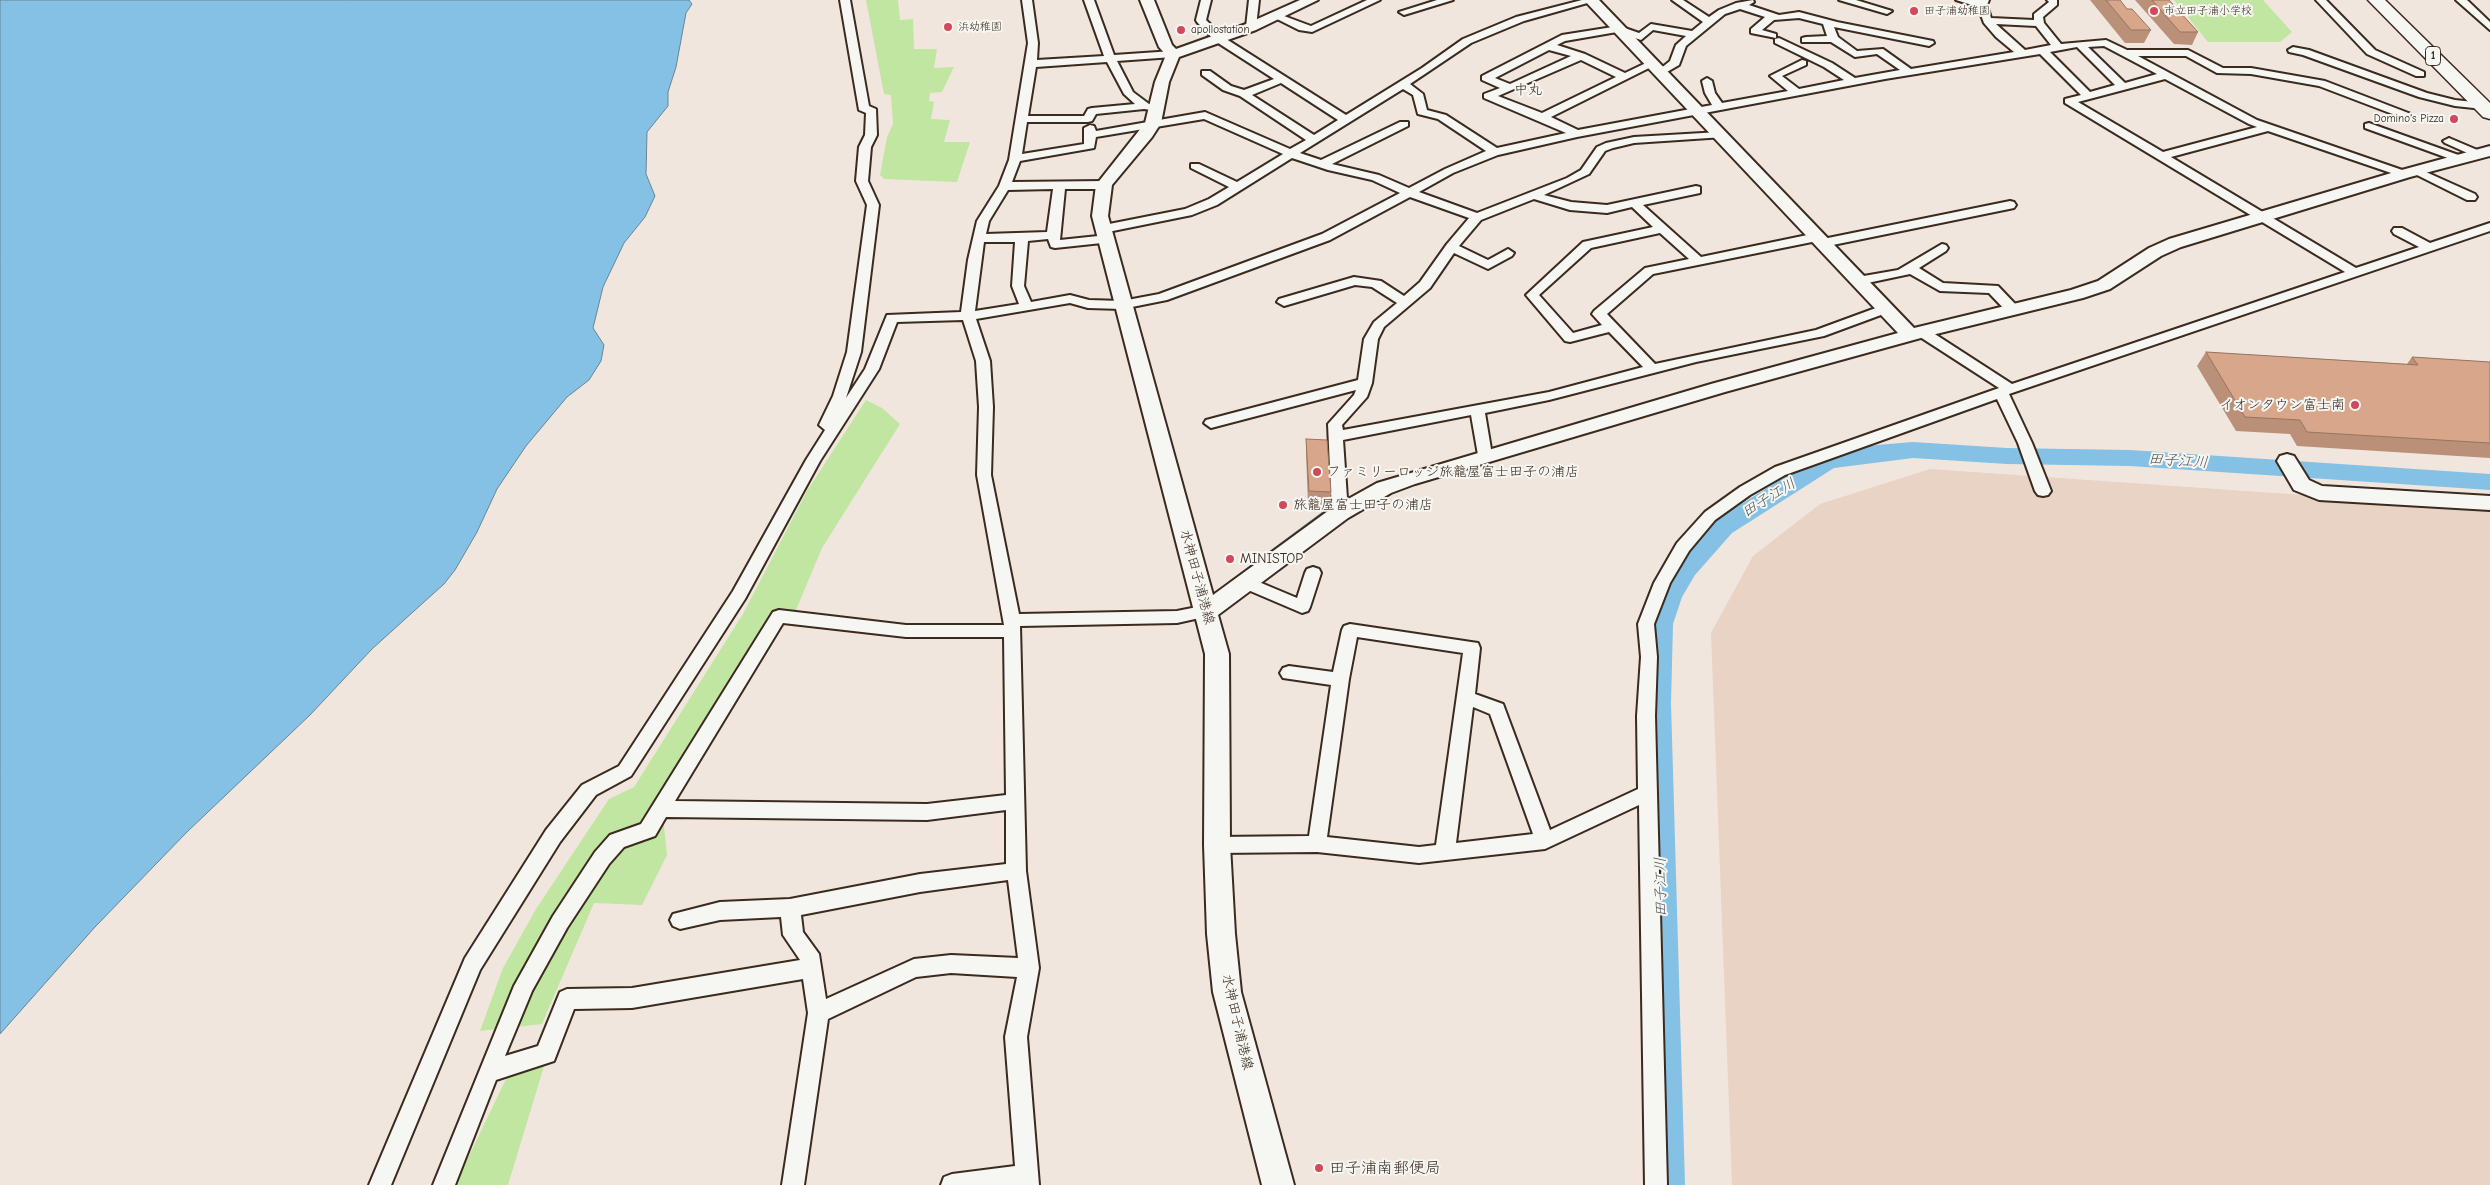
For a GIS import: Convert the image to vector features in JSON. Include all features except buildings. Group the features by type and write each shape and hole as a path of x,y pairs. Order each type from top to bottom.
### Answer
{"highway":[{"name":"1","path":"2376,0 2488,106"},
{"name":"1","path":"2388,0 2488,106"}],"street":[{"path":"813,460 821,436 840,396 854,352 873,205 862,181 865,147 872,132 871,109 864,110 844,0"},
{"path":"952,1185 1028,1180 1016,1037 1029,968 1016,871 1012,626 984,475 986,406 983,361 968,316 974,260 983,221 1005,186 1016,158 1031,64 1032,44 1027,0"},
{"path":"1089,0 1110,58 1130,94 1151,113"},
{"path":"1146,0 1166,47 1173,54"},
{"path":"1206,0 1201,20 1219,39 1346,120"},
{"path":"1251,27 1254,0"},
{"path":"1031,64 1173,54 1187,51 1251,27 1311,0"},
{"path":"1276,16 1303,28 1312,29 1375,0"},
{"path":"1401,0 1406,24"},
{"path":"1404,12 1448,0"},
{"path":"979,238 1022,238 1054,245 1188,212 1213,202 1240,187 1403,84 1467,41 1520,19 1592,0 1884,309 1916,333 2006,391 2043,491"},
{"path":"1677,0 1709,22"},
{"path":"1542,117 1624,77 1675,63 1681,45 1709,22 1722,12 1756,0"},
{"path":"1844,0 1888,11"},
{"path":"1961,0 1983,3 1984,14 1988,21 2000,36 2022,53"},
{"path":"2052,0 2054,4 2038,16 2039,23 2057,46"},
{"path":"2321,0 2371,52 2420,74"},
{"path":"2461,0 2490,26"},
{"path":"1739,6 1771,17 1799,15 1827,23 1929,43"},
{"path":"1771,17 1755,31 1775,38 1828,65 1855,82"},
{"path":"1988,21 2039,23"},
{"path":"1827,23 1833,39 1855,54 1879,51 1909,72"},
{"path":"1510,88 1486,78 1562,38 1620,30 1641,37 1651,27 1694,34"},
{"path":"1806,40 1833,39"},
{"path":"380,1185 472,965 553,836 589,790 625,771 739,595 813,460 872,369 892,318 968,316 1070,299 1088,304 1122,304 1162,297 1290,252 1326,237 1448,171 1495,152 1577,134 1909,72 2057,46 2079,44 2106,43 2266,128 2411,173 2471,197"},
{"path":"2079,44 2123,87"},
{"path":"1548,46 1581,56 1624,77"},
{"path":"2041,49 2088,96"},
{"path":"2293,50 2423,95 2455,104 2488,106"},
{"path":"2351,62 2371,52"},
{"path":"2125,53 2188,53 2221,71 2251,71 2321,83 2407,116"},
{"name":"水神田子浦港線","path":"1173,54 1151,113 1147,134 1108,177 1104,185 1100,216 1100,235 1122,304 1207,611 1217,654 1219,679 1217,845 1221,934 1227,992 1278,1185"},
{"path":"1577,134 1542,117 1488,96 1581,56"},
{"path":"1798,93 1775,76 1802,63"},
{"path":"1206,73 1227,88 1244,94 1314,140"},
{"path":"2166,75 2069,101 2354,272"},
{"path":"1244,94 1282,79"},
{"path":"1708,81 1710,93 1719,108"},
{"path":"1403,84 1418,94 1422,112 1442,117 1495,152"},
{"path":"1016,158 1090,146 1090,118 1092,110 1205,115 1292,154 1332,168 1375,177 1408,192 1476,217"},
{"path":"1090,135 1151,113"},
{"path":"1022,119 1090,118"},
{"path":"1323,164 1404,124"},
{"path":"2369,126 2460,160"},
{"path":"2163,156 2266,128"},
{"path":"1340,513 1335,424 1344,412 1360,397 1365,383 1371,339 1379,325 1424,285 1451,246 1476,217 1571,180 1585,172 1600,149 1610,145 1634,140 1720,135"},
{"path":"2449,141 2484,153"},
{"path":"444,1185 524,986 560,922 602,858 617,840 648,830 778,616 906,632 1177,617 1207,611 1340,513 1384,488 1408,479 1485,455 1916,333 2077,294 2104,285 2155,252 2168,246 2484,153"},
{"path":"1195,166 1240,187"},
{"path":"1005,186 1059,187 1104,185"},
{"path":"1054,245 1059,187"},
{"path":"1533,195 1570,206 1607,209 1696,190"},
{"path":"1634,203 1698,261"},
{"path":"1652,370 1599,314 1649,271 2010,205"},
{"path":"1656,1185 1646,716 1649,658 1646,624 1662,583 1683,547 1710,516 1745,491 1780,471 2006,391 2490,227"},
{"path":"1611,327 1570,338 1532,295 1587,245 1662,229"},
{"path":"2398,232 2428,247"},
{"path":"1022,238 1018,286 1027,307"},
{"path":"1451,246 1488,264 1508,253"},
{"path":"1858,280 1902,273 1942,248"},
{"path":"1911,269 1940,288 1993,289 2013,310"},
{"path":"1284,302 1354,281 1376,284 1406,303"},
{"path":"1337,436 1550,396 1696,358 1819,333 1884,309"},
{"path":"1211,423 1365,383"},
{"path":"1477,410 1485,455"},
{"path":"2287,461 2301,484 2319,493 2490,503"},
{"path":"1247,583 1302,607 1313,573"},
{"path":"1317,844 1340,679 1350,630 1472,648 1467,698 1445,851"},
{"path":"1289,673 1340,679"},
{"path":"1467,698 1498,709 1545,841"},
{"path":"1217,845 1317,844 1419,855 1545,841 1649,792"},
{"path":"662,809 928,812 1016,801"},
{"path":"680,920 720,911 790,908 920,883 1016,871"},
{"path":"790,908 793,935 809,954 818,1012 793,1185"},
{"path":"818,1012 914,968 951,964 1029,968"},
{"path":"488,1072 546,1054 566,999 632,998 810,968"}],"shaded area":[{"path":"1930,469 2490,508 2490,1185 1732,1185 1711,633 1753,556 1820,504"}],"green space":[{"path":"866,0 898,0 900,20 913,19 914,49 937,49 934,68 954,67 942,92 930,93 929,101 934,102 931,119 950,120 944,142 970,142 957,182 884,179 880,175 887,137 893,124 891,95 884,94"},
{"path":"2174,0 2263,0 2292,32 2280,42 2208,42"},
{"path":"866,400 882,408 900,424 822,548 793,617 751,652 661,798 667,855 642,905 594,903 542,1024 480,1031 503,968 536,909 609,799 634,787 743,614 807,491"},
{"path":"545,1063 508,1185 455,1185 508,1075"}],"water":[{"path":"0,0 689,0 692,4 686,13 676,67 668,92 668,106 647,132 646,174 655,196 645,217 624,243 603,287 593,328 604,345 601,361 589,380 567,397 526,446 497,489 477,532 455,570 444,584 372,649 310,715 187,832 95,927 0,1034"}],"waterway":[{"name":"田子江川","path":"1667,1185 1657,703 1660,624 1669,597 1686,568 1723,527 1828,461 1877,453 1913,450 2007,456 2130,458 2490,482"},
{"path":"1231,582 1332,507 1332,503"}],"place":[{"name":"田子浦幼稚園","path":"1914,11"},
{"name":"市立田子浦小学校","path":"2154,11"},
{"name":"浜幼稚園","path":"948,27"},
{"name":"apollostation","path":"1181,30"},
{"name":"Domino's Pizza","path":"2454,119"},
{"name":"イオンタウン富士南","path":"2355,405"},
{"name":"ファミリーロッジ旅籠屋富士田子の浦店","path":"1317,472"},
{"name":"旅籠屋富士田子の浦店","path":"1283,505"},
{"name":"MINISTOP","path":"1230,559"},
{"name":"田子浦南郵便局","path":"1319,1168"}],"district":[{"name":"中丸","path":"1528,90"}]}
